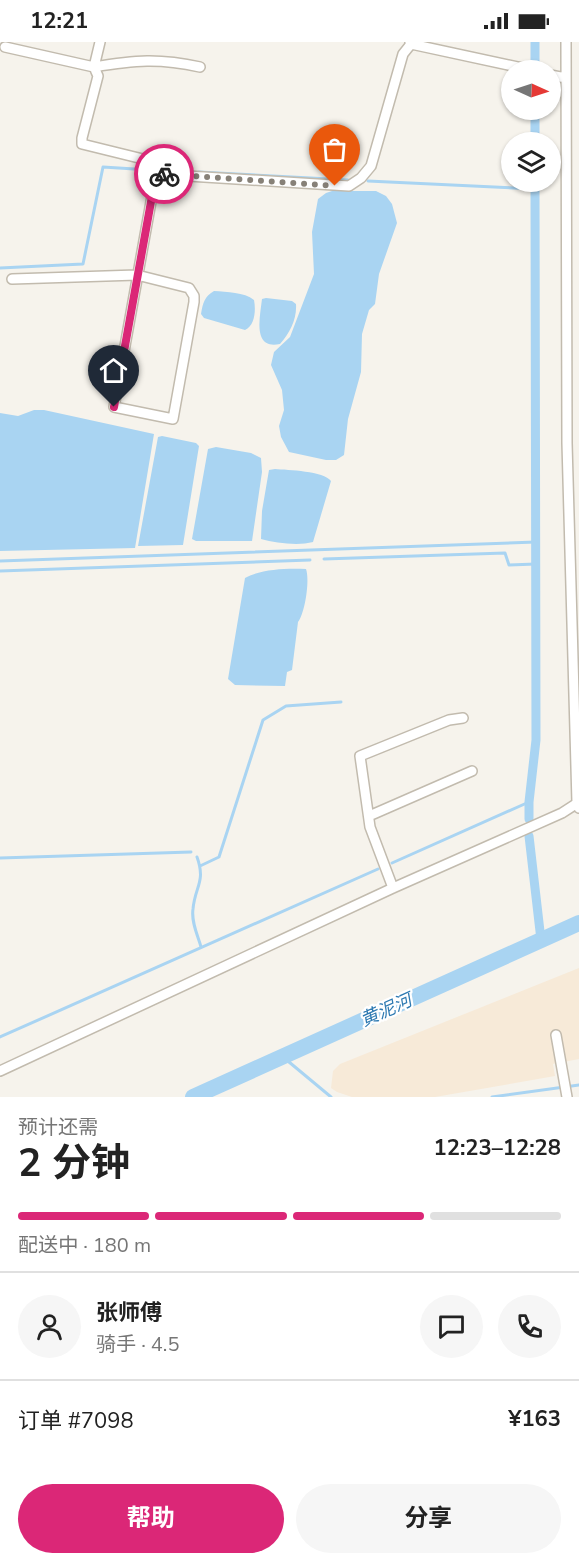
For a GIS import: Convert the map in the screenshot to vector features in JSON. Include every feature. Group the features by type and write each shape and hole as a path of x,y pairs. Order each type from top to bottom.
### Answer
{"street":[{"path":"100,42 94,67 98,76 82,144 151,161 161,174"},
{"path":"0,1071 393,888 578,805 567,443 566,42"},
{"path":"12,279 138,276 189,288 194,296 173,419 114,407 138,276 156,174 349,186 361,178 371,166 403,54 410,43 501,63"},
{"path":"4,47 94,67 150,60 170,60 200,68"},
{"path":"561,77 566,78"},
{"path":"393,888 370,827 360,756 448,720 463,718"},
{"path":"369,816 472,771"},
{"path":"555,1035 567,1096"}],"shaded area":[{"path":"579,968 579,1059 553,1064 555,1076 435,1097 352,1097 331,1088 333,1071 340,1064"}],"water":[{"path":"332,191 376,191 386,196 392,204 397,223 379,274 375,304 369,310 362,334 361,372 348,419 344,455 336,460 326,460 289,452 281,437 279,426 284,410 282,390 271,365 274,352 290,337 314,274 312,232 318,199"},
{"path":"214,291 240,294 254,300 254,317 248,328 245,330 204,318 201,314 203,303"},
{"path":"262,299 292,301 296,304 292,325 280,344 271,345 261,337 260,314"},
{"path":"34,410 44,410 154,434 135,548 0,551 0,413 18,416"},
{"path":"158,437 196,443 199,446 183,545 138,546"},
{"path":"216,447 251,453 261,458 262,472 252,541 196,541 192,539 208,449"},
{"path":"269,470 314,473 331,481 313,542 287,544 261,539 262,511"},
{"path":"306,569 306,596 298,622 292,670 287,672 285,686 235,685 228,679 245,578 266,571"}],"waterway":[{"path":"535,42 535,60"},
{"path":"535,120 535,132"},
{"path":"0,268 83,264 103,167 150,170"},
{"path":"199,172 348,180"},
{"path":"368,181 501,187"},
{"path":"529,819 536,740 535,192"},
{"path":"0,561 536,542"},
{"path":"324,559 505,553 509,565 536,564"},
{"path":"0,571 310,560"},
{"path":"200,866 219,857 263,720 286,706 341,702"},
{"path":"392,863 529,802"},
{"path":"529,836 541,940"},
{"path":"0,858 191,852"},
{"path":"197,857 200,878 193,914 201,947"},
{"path":"0,1037 378,869"},
{"name":"黄泥河","path":"193,1097 579,923"},
{"path":"283,1057 331,1097"},
{"path":"492,1097 579,1085"}],"way so far":[{"path":"164,174 335,186"}],"route":[{"path":"114,407 156,174 164,174"}]}
